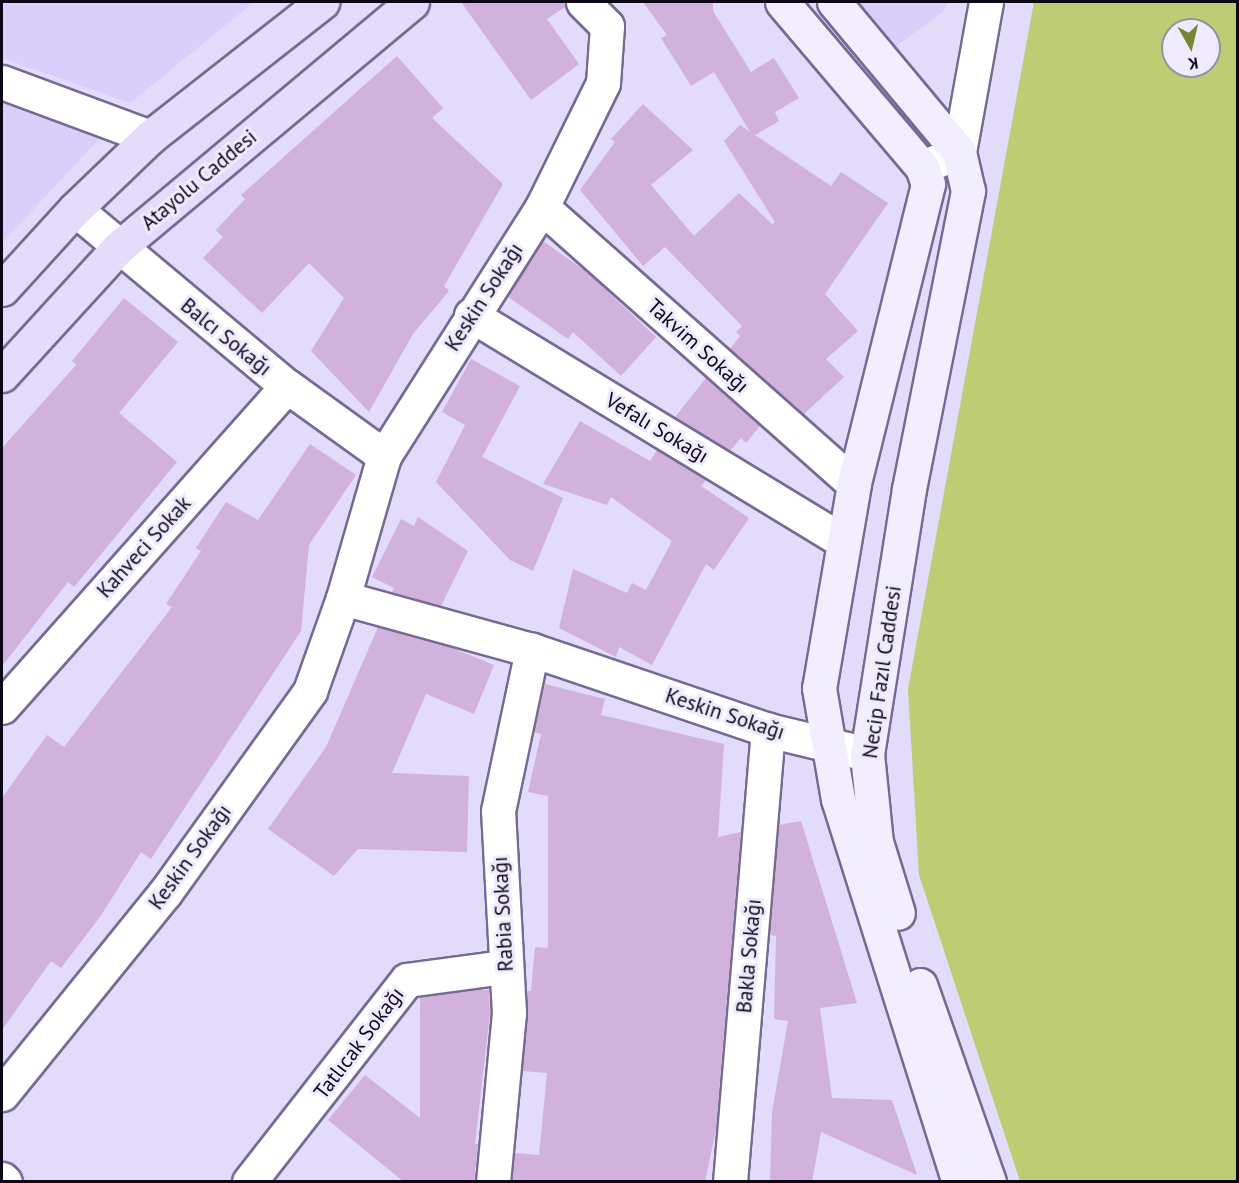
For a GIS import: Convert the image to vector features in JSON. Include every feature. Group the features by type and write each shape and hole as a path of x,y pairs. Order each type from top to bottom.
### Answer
{"main road":[{"path":"2,289 75,209 150,137 322,2"},
{"name":"Atayolu Caddesi","path":"2,375 118,248 412,2"}],"street":[{"name":"Keskin Sokağı","path":"2,1094 165,893 310,691 343,598 384,456 471,315 542,207 603,83 607,26 583,2"},
{"path":"782,2 922,167 959,152"},
{"name":"Necip Fazıl Caddesi","path":"834,2 959,152"},
{"name":"Necip Fazıl Caddesi","path":"986,2 959,152 968,191 909,489 867,754 876,842 914,966 989,1182"},
{"path":"2,82 150,137"},
{"name":"Necip Fazıl Caddesi","path":"922,167 928,184 854,484 842,541 819,687 838,799 959,1182"},
{"name":"Takvim Sokağı","path":"542,207 854,484"},
{"name":"Balcı Sokağı","path":"75,209 118,248 287,386 384,456"},
{"name":"Vefalı Sokağı","path":"471,315 842,541"},
{"name":"Kahveci Sokak","path":"2,707 287,386"},
{"name":"Keskin Sokağı","path":"343,598 532,650 768,730 867,754"},
{"name":"Rabia Sokağı","path":"493,1182 509,1013 498,811 532,650"},
{"name":"Bakla Sokağı","path":"730,1182 768,730"},
{"name":"Tatlıcak Sokağı","path":"249,1182 407,980 505,967"}],"shaded area":[{"path":"2,2 254,2 130,103 2,58"},
{"path":"857,2 947,2 944,11 895,47"},
{"path":"2,102 100,138 2,243"}],"green space":[{"path":"1034,2 1237,2 1237,1181 1020,1181 919,875 908,689"}],"building":[{"path":"461,2 565,2 565,7 547,19 579,64 531,100"},
{"path":"643,2 713,2 713,11 751,72 774,58 799,98 775,112 779,121 755,135 831,186 841,172 888,203 825,294 858,331 826,359 844,377 804,414 730,349 740,336 736,332 742,326 665,247 643,266 580,190 615,142 611,139 643,104 693,150 651,185 694,236 739,193 772,224 775,222 724,141 740,125 750,132 714,72 691,86 661,38 667,35"},
{"path":"397,56 443,108 432,118 503,184 444,286 449,291 413,334 369,412 311,351 344,298 309,263 262,313 203,258 223,237 216,230 245,199 241,195"},
{"path":"543,241 588,273 656,337 621,376 573,332 568,339 507,296"},
{"path":"124,298 178,342 119,413 177,462 74,587 68,582 2,666 2,448 76,365 72,361"},
{"path":"471,359 520,386 482,457 563,498 533,571 510,560 436,482 465,425 442,412"},
{"path":"706,378 760,426 746,443 741,438 730,451 675,417"},
{"path":"580,421 650,461 657,450 706,480 701,486 749,518 714,570 706,564 652,665 619,647 616,657 559,628 573,569 627,593 632,583 646,590 672,541 611,497 607,505 543,484"},
{"path":"310,444 356,475 309,545 301,631 151,859 141,852 100,917 61,968 51,961 2,1030 2,798 47,735 64,747 172,607 166,604 201,551 196,548 226,502 258,520"},
{"path":"418,517 468,551 441,606 392,592 394,588 372,577 401,519 414,526"},
{"path":"378,627 447,646 494,665 474,714 426,694 392,773 469,776 467,852 358,849 334,876 268,829 326,747"},
{"path":"545,684 605,699 601,715 724,744 718,837 741,832 716,1129 705,1182 512,1182 515,1153 539,1155 547,1073 522,1071 527,991 531,991 535,947 548,948 548,796 528,792 541,734 534,732"},
{"path":"801,821 857,1003 820,1008 832,1098 892,1100 917,1175 821,1132 812,1182 770,1182 772,1112 788,1021 774,1019 776,936 770,935 779,825"},
{"path":"489,990 490,1013 475,1144 478,1144 474,1182 404,1182 328,1120 365,1075 420,1118 420,997"}]}
